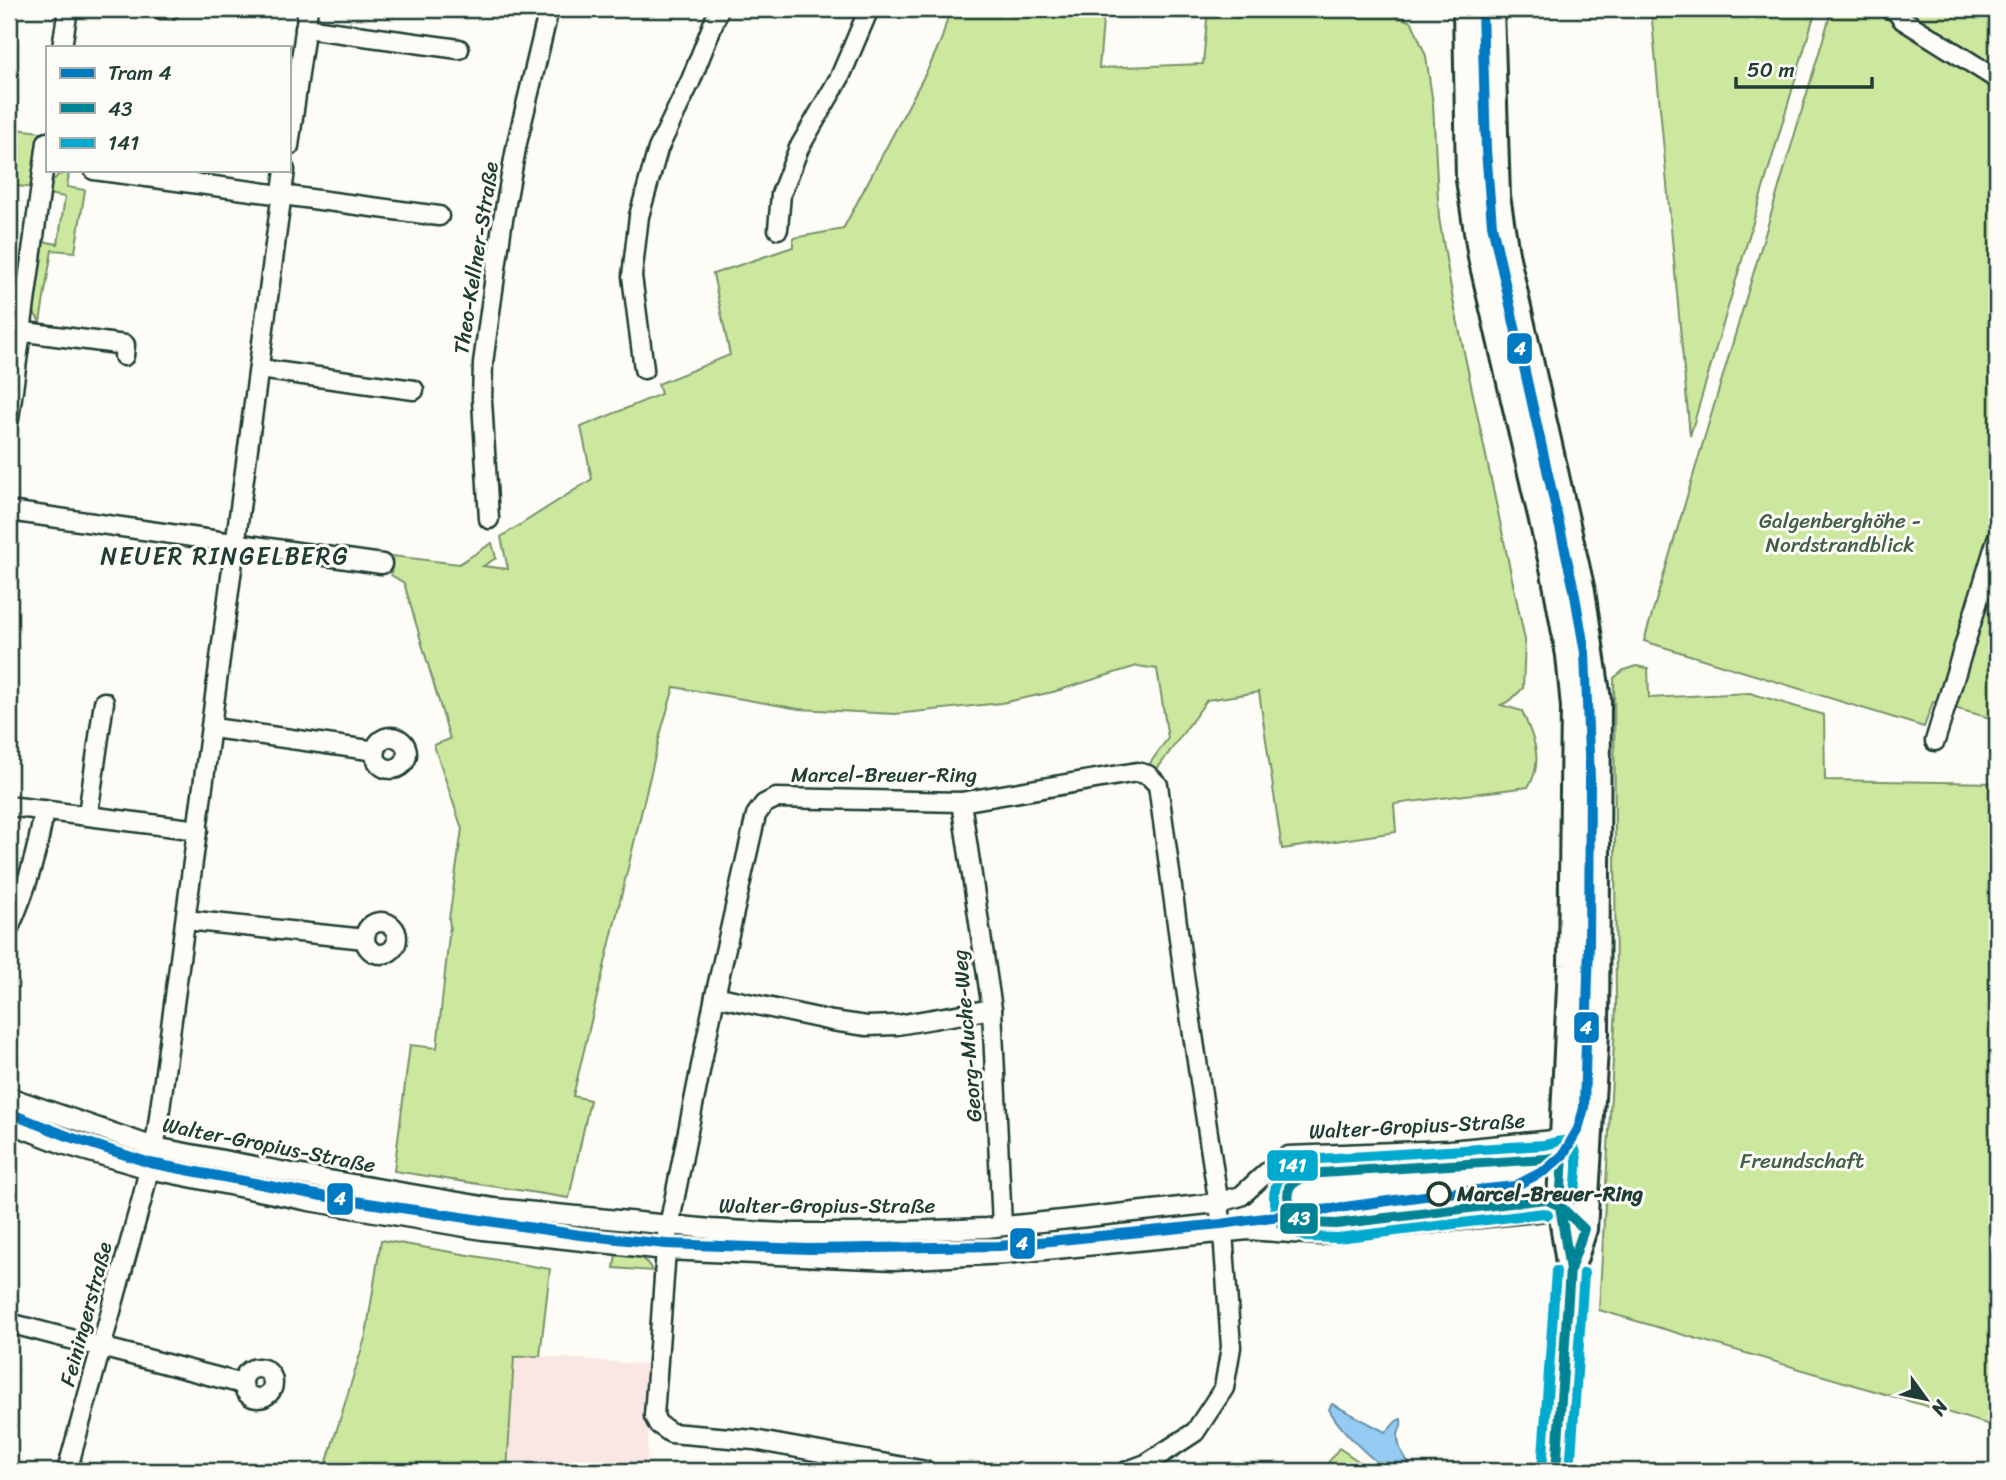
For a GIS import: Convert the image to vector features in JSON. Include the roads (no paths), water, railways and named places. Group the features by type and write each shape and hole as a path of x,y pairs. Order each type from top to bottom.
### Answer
{"main road":[{"path":"1466,9 1469,180 1479,244 1554,572 1569,654 1574,707 1572,927 1560,1203 1570,1270 1556,1471"},
{"path":"1490,9 1497,196 1506,254 1582,591 1598,700 1596,1033 1584,1228 1570,1270"}],"street":[{"path":"62,46 68,9"},
{"path":"162,9 170,9"},
{"path":"290,139 308,9"},
{"name":"Theo-Kellner-Straße","path":"489,519 482,400 483,363 502,225 517,143 549,9"},
{"path":"644,369 632,276 639,216 658,149 691,80 719,9"},
{"path":"778,229 781,194 799,148 840,77 869,9"},
{"path":"1890,9 1997,79"},
{"path":"305,27 459,49"},
{"path":"9,419 15,331 46,164"},
{"path":"110,172 439,216"},
{"name":"Feiningerstraße","path":"67,1471 153,1147 213,728 285,172"},
{"path":"15,331 125,345 124,356"},
{"path":"259,369 414,390"},
{"path":"9,511 382,564"},
{"path":"1935,741 1997,539"},
{"path":"88,814 104,702"},
{"path":"213,728 376,751"},
{"name":"Marcel-Breuer-Ring","path":"926,1471 754,1440 671,1433 657,1424 654,1416 667,1237 715,996 756,815 764,804 776,798 961,802 1137,772 1148,775 1158,785 1223,1232 1231,1347 1224,1388 1195,1432 1146,1464 1127,1471"},
{"name":"Georg-Muche-Weg","path":"961,802 992,1009 1002,1226"},
{"path":"9,806 198,830"},
{"path":"9,928 27,884 40,840 44,810"},
{"path":"186,920 365,939"},
{"path":"715,996 867,1026 897,1025 992,1009"},
{"name":"Walter-Gropius-Straße","path":"9,1097 153,1147 323,1179 667,1237 1002,1226 1217,1203 1241,1196 1266,1172 1289,1156 1450,1150 1564,1139"},
{"name":"Walter-Gropius-Straße","path":"9,1123 66,1145 149,1169 309,1201 483,1230 667,1237 894,1260 1005,1254 1248,1230 1341,1233 1545,1211 1560,1203 1588,1175"},
{"path":"1564,1139 1571,1143 1588,1175"},
{"path":"9,1322 243,1384"}],"water":[{"path":"1332,1404 1385,1432 1401,1419 1399,1445 1415,1471 1393,1471 1376,1461 1340,1425 1329,1409"}],"tram line":[{"name":"4","path":"9,1113 70,1137 150,1163 322,1196 580,1235 666,1244 809,1249 999,1246 1221,1224 1515,1186 1546,1170 1563,1155 1578,1129 1584,1108 1590,779 1585,653 1574,590 1492,225 1486,150 1482,9"}],"place":[{"name":"Marcel-Breuer-Ring","path":"1439,1194"}],"district":[{"name":"NEUER RINGELBERG","path":"225,556"}],"park label":[{"name":"Galgenberghöhe - Nordstrandblick","path":"1840,533"},
{"name":"Freundschaft","path":"1802,1161"}]}
